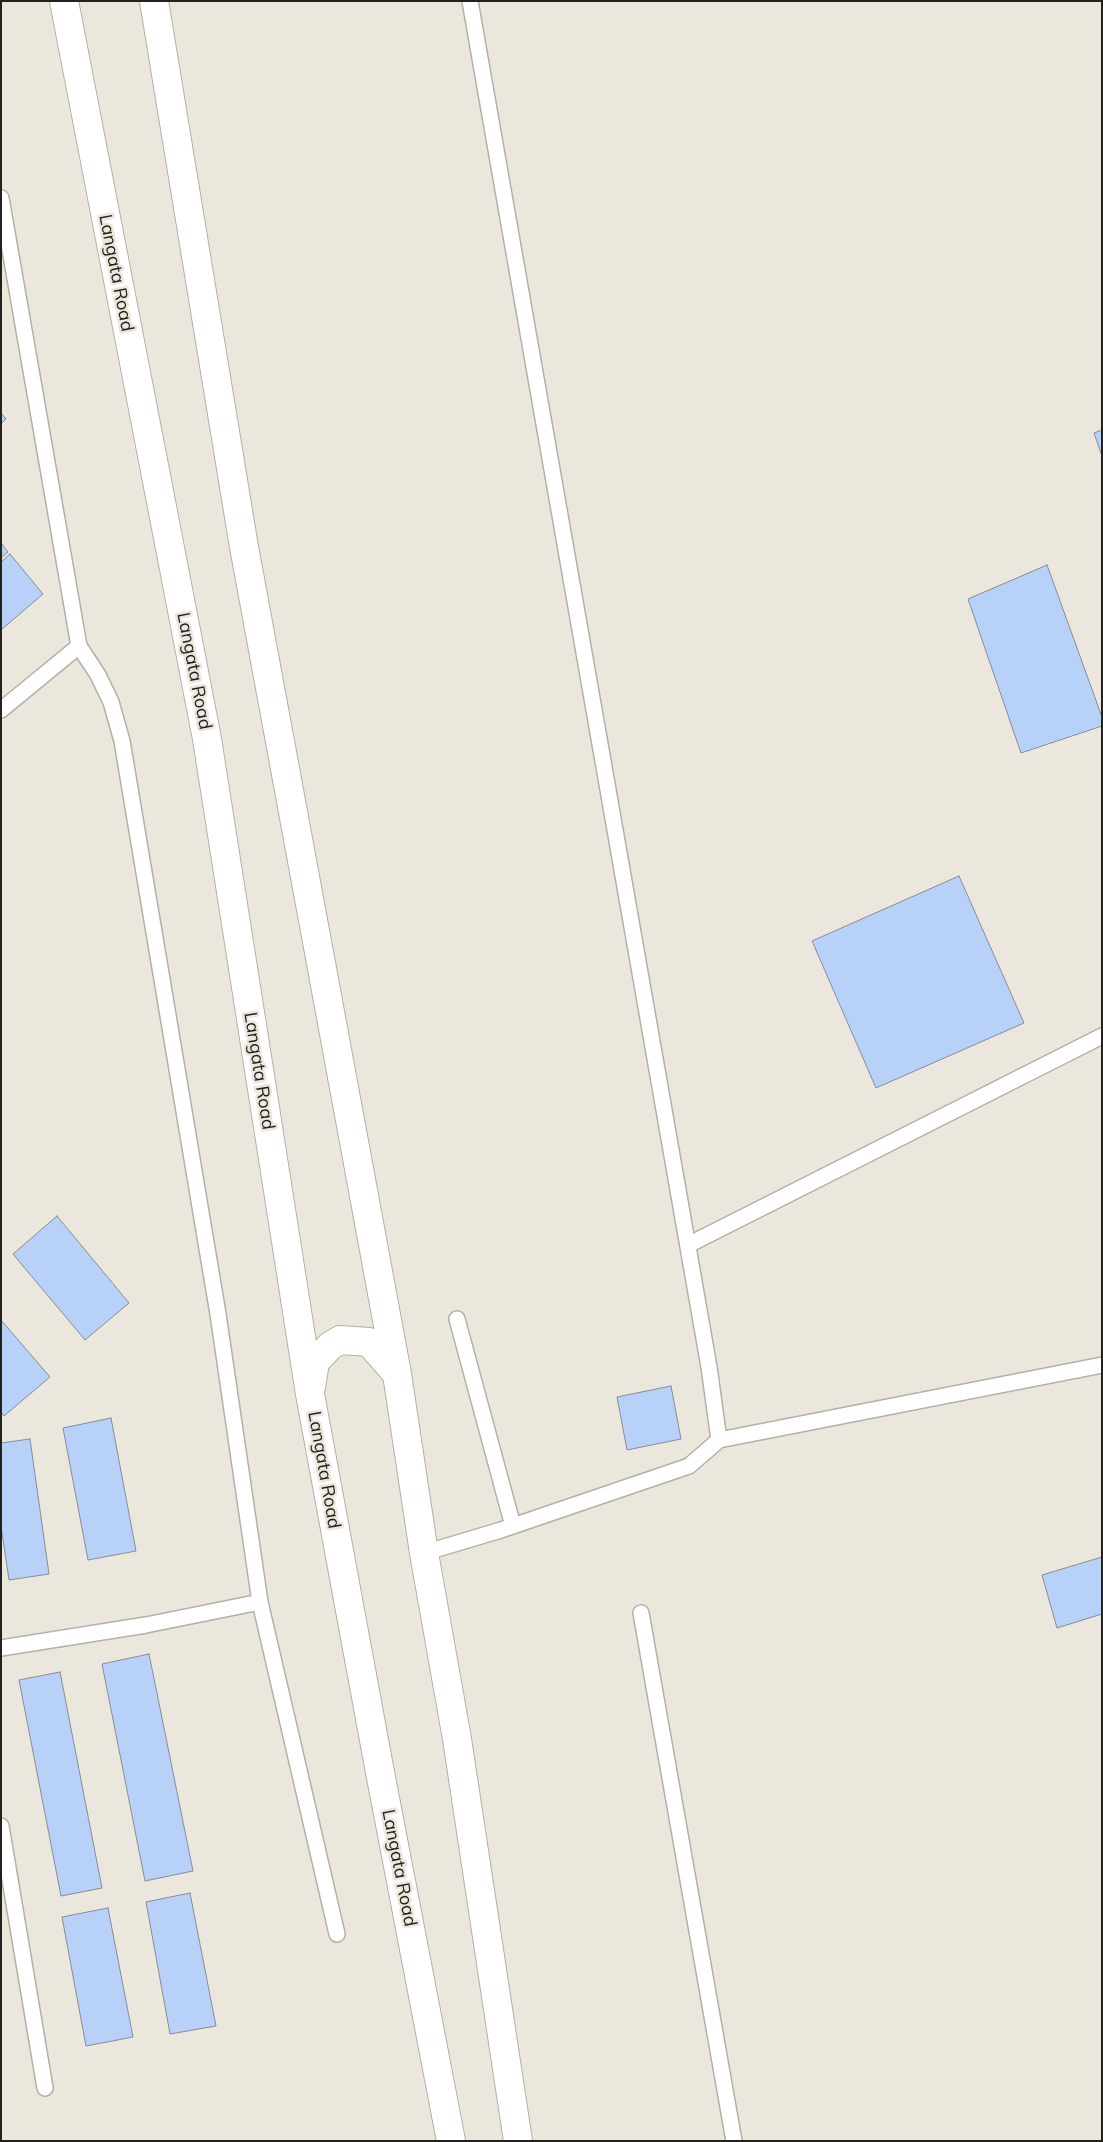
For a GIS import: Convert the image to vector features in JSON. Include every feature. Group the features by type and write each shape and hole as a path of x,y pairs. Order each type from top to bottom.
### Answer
{"main road":[{"name":"Langata Road","path":"64,1 208,739 310,1394 379,1768 451,2141"},
{"path":"154,1 244,547 397,1374 424,1553 457,1739 518,2141"},
{"path":"310,1394 315,1362 330,1346 340,1340 368,1342 397,1374"}],"lane":[{"path":"470,1 688,1245 709,1367 719,1440"},
{"path":"1,198 79,646 98,674 111,702 122,741 182,1110 218,1314 260,1602 337,1934"},
{"path":"1,710 79,646"},
{"path":"688,1245 1102,1036"},
{"path":"456,1319 513,1526"},
{"path":"424,1553 513,1526 689,1466 719,1440 1102,1366"},
{"path":"1,1648 146,1625 260,1602"},
{"path":"641,1613 734,2141"},
{"path":"1,1826 45,2088"}],"building":[{"path":"1,413 6,419 1,424"},
{"path":"1102,430 1102,456 1094,433"},
{"path":"1,543 8,552 1,558"},
{"path":"10,554 43,594 1,630 1,562"},
{"path":"1047,565 1102,717 1102,726 1021,753 968,599"},
{"path":"959,876 1024,1023 876,1088 812,941"},
{"path":"57,1216 129,1303 85,1340 13,1254"},
{"path":"1,1320 50,1377 4,1416 1,1412"},
{"path":"671,1386 681,1439 627,1450 617,1397"},
{"path":"111,1418 136,1551 88,1560 63,1428"},
{"path":"30,1439 49,1574 9,1580 1,1526 1,1443"},
{"path":"1102,1557 1102,1614 1057,1628 1042,1575"},
{"path":"149,1654 193,1871 145,1881 102,1664"},
{"path":"60,1672 102,1888 61,1896 19,1680"},
{"path":"190,1893 216,2026 170,2034 146,1902"},
{"path":"108,1908 133,2037 86,2046 62,1917"}]}
